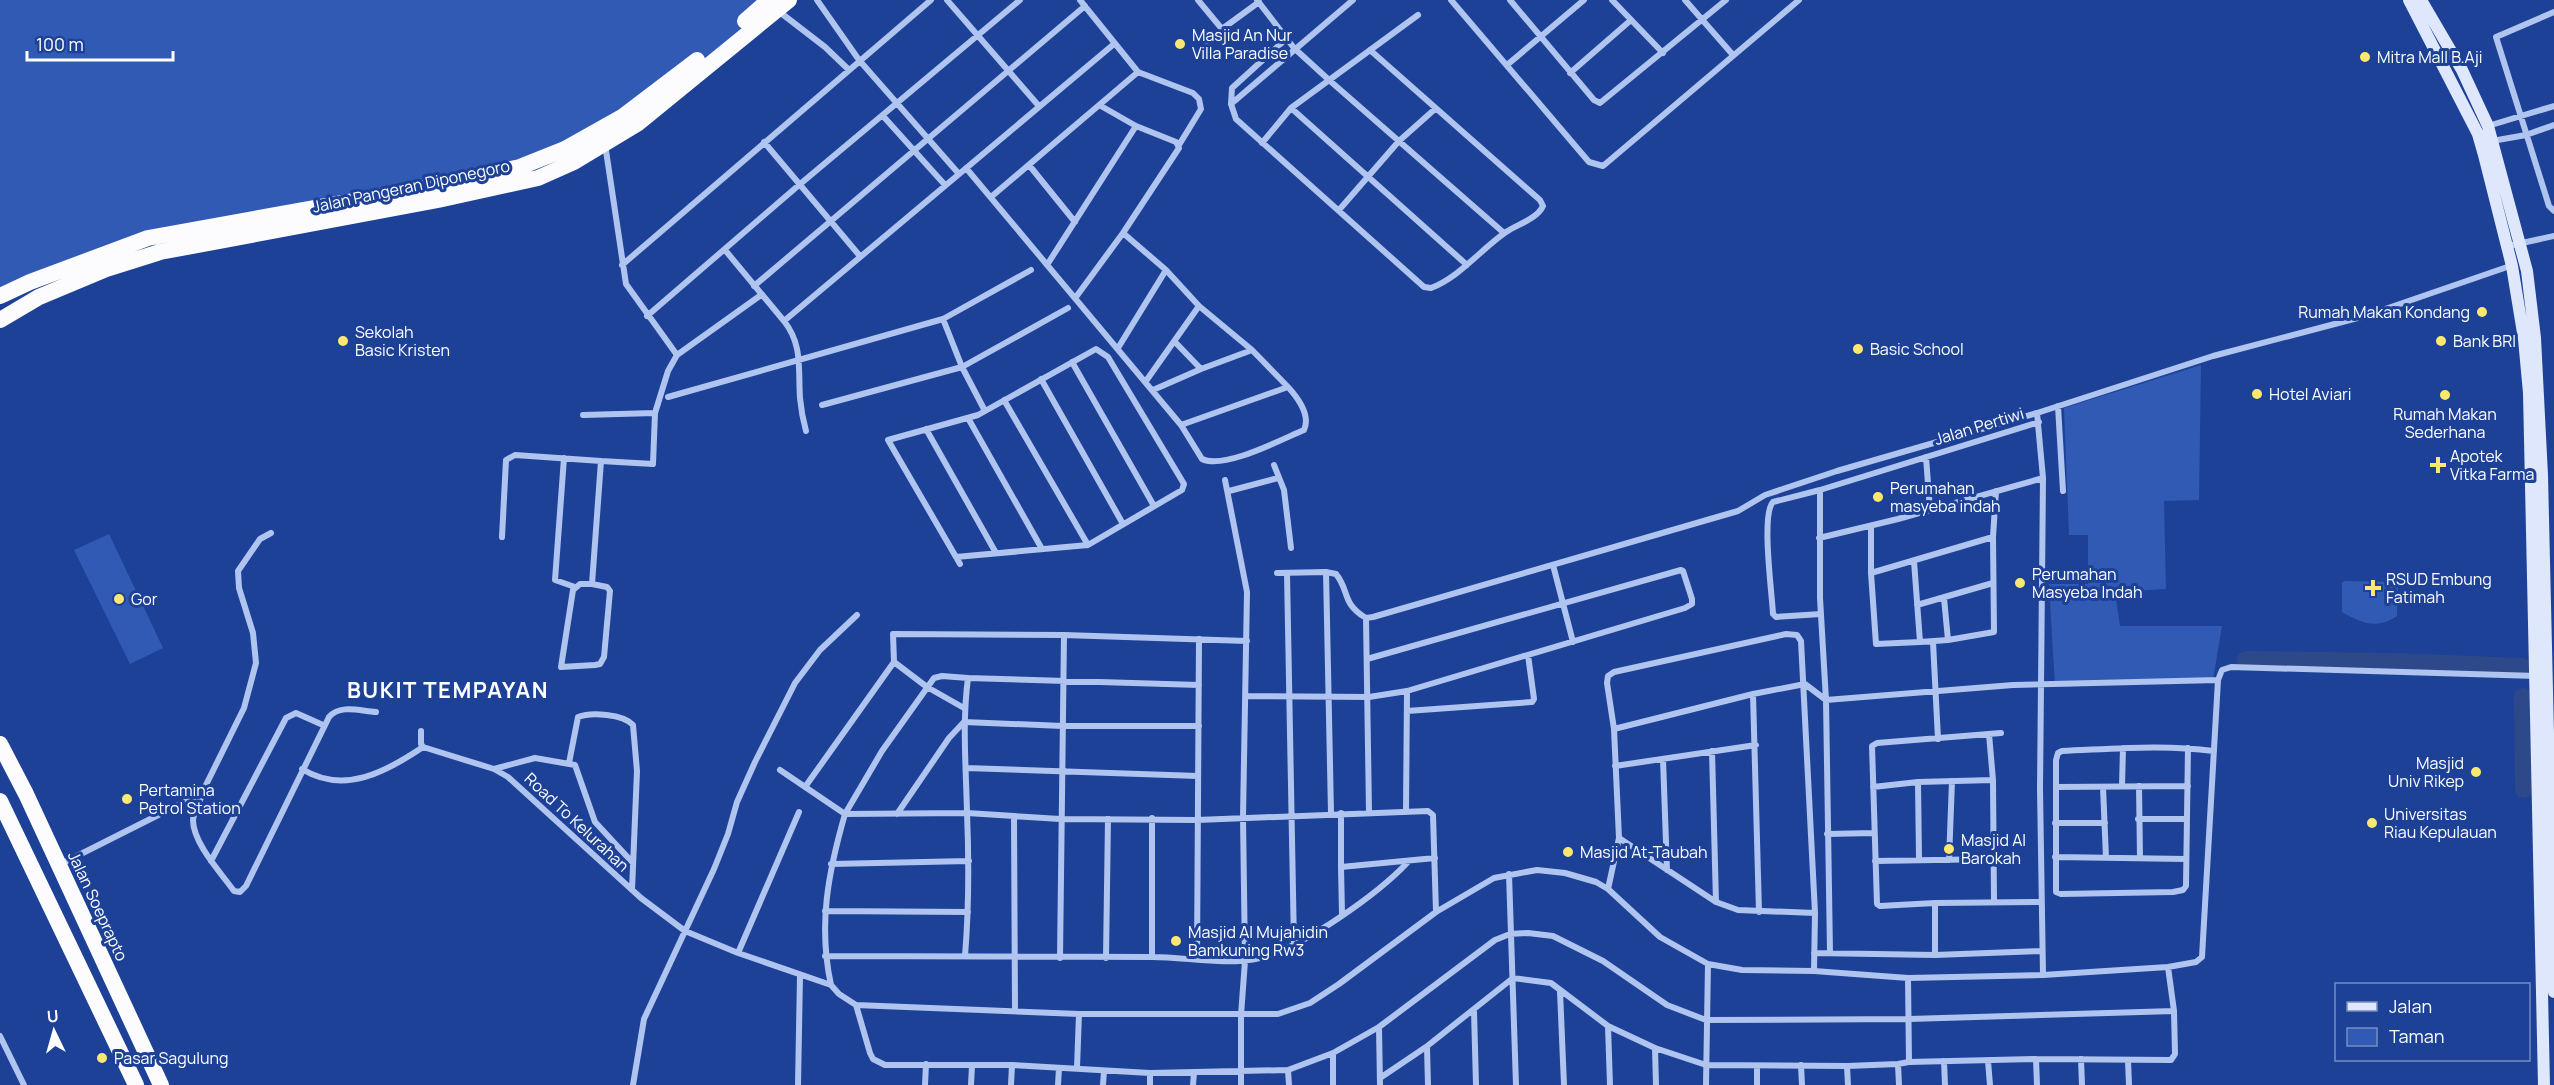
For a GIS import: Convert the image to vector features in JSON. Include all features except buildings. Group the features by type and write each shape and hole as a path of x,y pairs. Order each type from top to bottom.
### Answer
{"highway":[{"name":"Jalan Pangeran Diponegoro","path":"0,320 39,297 106,269 160,252 494,189 538,177 574,162 637,124 778,3"},
{"name":"Jalan Pangeran Diponegoro","path":"0,296 30,282 148,238 453,183 520,167 565,149 622,117 778,3"},
{"name":"Jalan Soeprapto","path":"0,744 30,803 161,1085"},
{"path":"30,803 18,800 3,807 136,1085"}],"main road":[{"path":"2409,0 2478,134 2508,246 2524,339 2529,393 2554,938 2554,992"},
{"path":"2421,0 2462,70 2488,126 2525,261 2535,338 2538,393 2544,1085"}],"street":[{"path":"817,0 859,60 959,174"},
{"path":"622,265 931,0"},
{"path":"947,0 1038,105"},
{"path":"647,316 1020,0"},
{"path":"1076,297 1178,152 1179,145 1201,109 1199,99 1193,93 1138,72 1080,0"},
{"path":"1198,0 1222,29"},
{"path":"1231,104 1353,0"},
{"path":"1451,0 1589,162 1603,166 1799,0"},
{"path":"1510,0 1594,100 1600,103 1726,0"},
{"path":"1507,65 1584,0"},
{"path":"1612,0 1663,53"},
{"path":"1685,0 1733,55"},
{"path":"1199,54 1222,29 1258,1 1294,48 1504,233"},
{"path":"778,3 848,69"},
{"path":"754,286 1085,6"},
{"path":"2554,12 2496,37 2523,116 2526,135 2549,206 2554,211"},
{"path":"1262,143 1291,108 1418,15"},
{"path":"1570,72 1631,20"},
{"path":"1287,38 1232,88 1231,104 1236,119 1427,288 1436,286 1467,265 1504,233 1540,213 1543,206 1540,200 1370,50"},
{"path":"784,321 859,255 1114,44"},
{"path":"991,197 1101,106 1138,72"},
{"path":"1101,106 1136,126 1179,145"},
{"path":"2488,126 2554,106"},
{"path":"1291,108 1467,265"},
{"path":"1339,210 1399,141 1435,109"},
{"path":"883,116 945,185"},
{"path":"2492,141 2526,135 2554,125"},
{"path":"1047,265 1136,126"},
{"path":"764,142 859,255"},
{"path":"605,144 626,284 677,355"},
{"path":"1029,165 1075,222"},
{"path":"966,168 1146,381 1181,425 1202,459 1210,462 1227,460 1304,430 1307,421 1304,410 1288,387 1252,350 1199,306 1166,270 1123,233"},
{"path":"2508,246 2554,236"},
{"path":"725,250 794,333 799,359 800,400 806,431"},
{"path":"1277,573 1326,572 1337,575 1353,611 1366,618 1738,511 1765,495 1837,471 2037,413 2213,356 2365,316 2525,261"},
{"path":"668,397 943,319 1031,270"},
{"path":"1118,348 1166,270"},
{"path":"502,537 508,457 515,455 653,464 655,413 668,370 677,355 761,295"},
{"path":"1146,381 1199,306"},
{"path":"822,405 962,367 1068,308"},
{"path":"943,319 962,367 985,411"},
{"path":"1174,342 1201,369"},
{"path":"956,557 1088,545 1182,490 1184,484 1108,357 1096,349 985,411 968,418 888,440 960,564"},
{"path":"1153,390 1252,350"},
{"path":"1072,362 1154,506"},
{"path":"1041,380 1123,524"},
{"path":"1181,425 1288,387"},
{"path":"1004,400 1088,545"},
{"path":"2058,406 2063,491"},
{"path":"583,415 655,413"},
{"path":"2037,413 2043,478 2041,902 2043,975"},
{"path":"968,418 1042,549"},
{"name":"Jalan Pertiwi","path":"1821,614 1774,616 1768,544 1768,509 1773,501 1820,490 2038,422"},
{"path":"926,429 996,553"},
{"name":"Jalan Pertiwi","path":"1926,457 1930,510"},
{"path":"564,458 555,580 575,587 580,584 592,584 607,587 610,591 604,657 600,663 561,667 575,587"},
{"path":"592,584 601,461"},
{"path":"1274,465 1284,490 1291,548"},
{"path":"1229,491 1278,478"},
{"path":"1820,538 2043,478"},
{"path":"1225,480 1229,491 1247,592 1247,696 1243,817 1245,961 1241,1015 1241,1085"},
{"path":"1820,490 1830,952"},
{"path":"1871,526 1871,573 1876,644 1933,642 1994,632 1993,537 1996,491"},
{"path":"271,533 260,539 237,571 239,588 253,633 255,670 244,708 202,793 193,821 210,861 234,891 240,892 246,886 323,725 333,712 341,709 376,712"},
{"path":"1871,573 1993,537"},
{"path":"1914,561 1920,642"},
{"path":"1553,565 1573,642"},
{"path":"1247,696 1368,697 1407,691 1685,608 1692,604 1692,599 1681,570 1367,659"},
{"path":"1326,572 1331,813"},
{"path":"1287,573 1294,945"},
{"path":"1917,605 1993,583"},
{"path":"1944,598 1948,640"},
{"path":"633,1085 644,1019 714,869 728,834 737,802 754,762 795,683 820,650 857,615"},
{"path":"1366,618 1369,812"},
{"path":"805,787 894,662 893,634 1064,635 1247,641"},
{"path":"1608,889 1619,838 1614,729 1608,676 1614,672 1792,634 1801,641 1805,684 1815,913 1814,971"},
{"path":"1060,958 1064,635"},
{"path":"1197,959 1199,639"},
{"path":"1933,642 1938,739"},
{"path":"1407,711 1532,702 1534,699 1528,655"},
{"path":"894,662 927,687 964,708"},
{"path":"2174,1011 1909,1019 1706,1020 1667,1005 1603,961 1573,944 1553,936 1528,933 1510,934 1496,940 1379,1027 1333,1053 1288,1070 1150,1073 1012,1065 885,1065 873,1059 856,1005 1079,1014 1278,1014 1310,1003 1340,984 1436,912 1494,878 1537,870 1565,873 1596,882 1608,889 1660,938 1708,964 1742,970 1814,971 1908,978 2043,975 2168,967 2196,962 2202,957 2213,751 2218,680 2222,670 2231,667 2541,676"},
{"path":"831,986 825,956 825,911 831,864 845,814 882,751 927,687 938,676 1199,685"},
{"path":"965,956 969,861 964,708 968,678"},
{"path":"1614,729 1753,694 1805,684 1826,700 2042,684 2218,680"},
{"path":"1406,812 1407,691"},
{"path":"1753,694 1759,912"},
{"path":"210,861 286,718 296,713 323,725"},
{"path":"569,763 578,717 602,715 625,719 633,725 637,771 632,890"},
{"path":"897,814 949,738 964,722 1063,726 1199,726"},
{"path":"302,769 326,781 366,777 391,768 423,747 421,730"},
{"path":"1989,734 1993,780 1994,902"},
{"path":"2001,734 1877,743 1872,746 1876,900 1880,906 2041,902"},
{"path":"1615,766 1756,745"},
{"name":"Road To Kelurahan","path":"423,747 494,769 508,777 632,890 685,931 738,953 831,986 856,1005"},
{"path":"2188,747 2186,886 2180,891 2061,894 2054,889 2056,760 2060,752 2188,747 2213,751"},
{"path":"2122,786 2123,748"},
{"path":"1712,751 1716,902"},
{"path":"494,769 536,758 576,765 594,822 633,863"},
{"path":"1663,759 1667,870"},
{"path":"966,768 1198,776"},
{"path":"780,770 845,814 967,813 1060,819 1197,820 1428,811 1433,815 1436,912"},
{"path":"1873,787 1918,782 1993,780"},
{"path":"1948,860 1952,781"},
{"path":"1918,782 1919,859"},
{"path":"2139,786 2140,858"},
{"path":"2056,787 2188,786"},
{"path":"2103,787 2106,858"},
{"path":"59,865 202,793"},
{"path":"738,953 798,812"},
{"path":"1341,813 1342,914"},
{"path":"1014,817 1015,1011"},
{"path":"1152,818 1152,957"},
{"path":"1106,958 1108,819"},
{"path":"2138,819 2187,819"},
{"path":"2055,823 2104,823"},
{"path":"1827,834 1874,833"},
{"path":"1619,838 1716,902 1738,910 1815,913"},
{"path":"2055,857 2186,859"},
{"path":"1341,867 1435,858"},
{"path":"1875,861 1994,859"},
{"path":"831,864 969,861"},
{"path":"825,956 1152,957 1245,961 1294,945 1342,914 1394,876 1408,862"},
{"path":"1509,874 1516,1085"},
{"path":"1935,903 1935,955"},
{"path":"825,911 968,912"},
{"path":"1814,953 1935,955 2041,951"},
{"path":"1706,1085 1708,964"},
{"path":"1380,1081 1474,1011 1513,978 1551,983 1608,1026 1655,1048 1706,1065 1847,1066 2036,1059 2172,1059 2175,1054 2174,1011 2168,967"},
{"path":"798,1085 800,976"},
{"path":"1908,978 1909,1062"},
{"path":"1560,991 1564,1085"},
{"path":"1474,1011 1476,1085"},
{"path":"1077,1068 1079,1014"},
{"path":"1608,1026 1610,1085"},
{"path":"1379,1027 1380,1081"},
{"path":"0,1036 24,1085"},
{"path":"1427,1047 1428,1085"},
{"path":"1655,1048 1656,1085"},
{"path":"1333,1053 1333,1085"},
{"path":"2036,1059 2037,1085"},
{"path":"2081,1059 2082,1085"},
{"path":"2128,1060 2129,1085"},
{"path":"1944,1061 1945,1085"},
{"path":"1988,1061 1990,1085"},
{"path":"925,1085 926,1064"},
{"path":"1898,1064 1899,1085"},
{"path":"1011,1085 1012,1065"},
{"path":"1801,1065 1802,1085"},
{"path":"971,1085 972,1066"},
{"path":"1847,1066 1848,1085"},
{"path":"1756,1067 1756,1085"},
{"path":"1058,1085 1059,1068"},
{"path":"1288,1070 1289,1085"},
{"path":"1103,1085 1104,1071"},
{"path":"1150,1073 1150,1085"},
{"path":"1193,1085 1194,1073"}],"green space":[{"path":"0,0 775,0 671,88 565,154 164,239 0,298"},
{"path":"2201,365 2199,500 2164,501 2166,589 2115,592 2120,626 2222,626 2213,680 2055,687 2049,584 2088,584 2088,535 2069,535 2064,408"},
{"name":"Gor","path":"109,534 163,648 130,664 74,550"},
{"path":"2344,581 2395,582 2398,584 2397,616 2376,624 2356,619 2342,612 2342,583"}],"waterway":[{"path":"2246,660 2522,667"},
{"path":"2523,697 2524,789"}],"place":[{"name":"Masjid An Nur Villa Paradise","path":"1180,44"},
{"name":"Mitra Mall B.Aji","path":"2365,57"},
{"name":"Rumah Makan Kondang","path":"2482,312"},
{"name":"Sekolah Basic Kristen","path":"343,341"},
{"name":"Bank BRI","path":"2441,341"},
{"name":"Basic School","path":"1858,349"},
{"name":"Hotel Aviari","path":"2257,394"},
{"name":"Rumah Makan Sederhana","path":"2445,395"},
{"name":"Apotek Vitka Farma","path":"2438,465"},
{"name":"Perumahan masyeba indah","path":"1878,497"},
{"name":"Perumahan Masyeba Indah","path":"2020,583"},
{"name":"RSUD Embung Fatimah","path":"2373,588"},
{"name":"Gor","path":"119,599"},
{"name":"Masjid Univ Rikep","path":"2476,772"},
{"name":"Pertamina Petrol Station","path":"127,799"},
{"name":"Universitas Riau Kepulauan","path":"2372,823"},
{"name":"Masjid Al Barokah","path":"1949,849"},
{"name":"Masjid At-Taubah","path":"1568,852"},
{"name":"Masjid Al Mujahidin Bamkuning Rw3","path":"1176,941"},
{"name":"Pasar Sagulung","path":"102,1058"}],"district":[{"name":"BUKIT TEMPAYAN","path":"448,690"}]}
